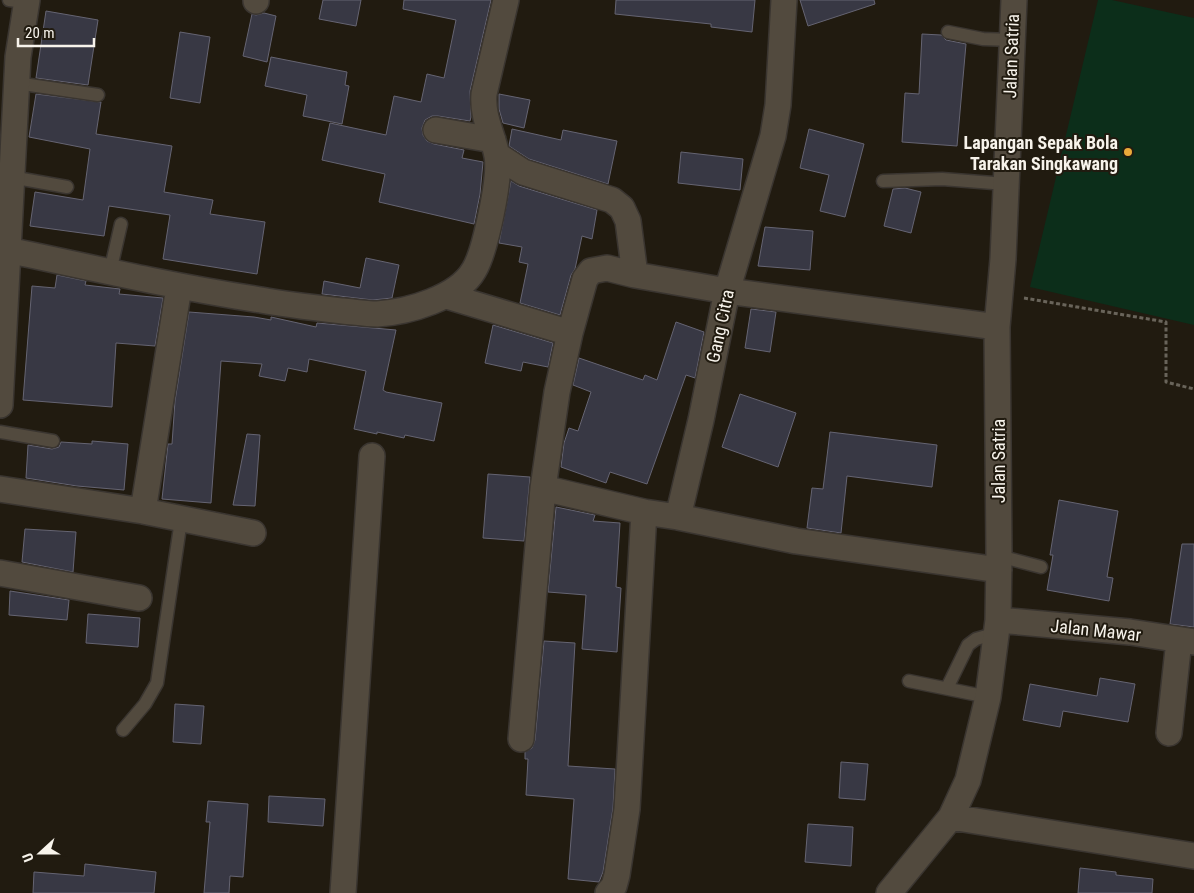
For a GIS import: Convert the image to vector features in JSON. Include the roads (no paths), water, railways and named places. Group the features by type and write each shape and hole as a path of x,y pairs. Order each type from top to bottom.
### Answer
{"street":[{"path":"8,250 179,287 292,306 376,314 407,309 447,296 467,280 480,259 497,184 499,168 483,106 484,94 506,0"},
{"name":"Gang Citra","path":"678,517 701,420 727,291 774,136 778,105 784,0"},
{"name":"Jalan Satria","path":"890,893 951,817 968,780 988,697 997,627 999,563 997,327 1006,184 1014,0"},
{"path":"0,398 3,290 8,250 16,83 9,57 21,1"},
{"path":"436,130 495,147 523,172 612,200 622,208 628,221 635,276"},
{"path":"521,739 543,488 557,392 570,333 585,279 591,271 607,268 635,276 727,291 997,327"},
{"path":"143,511 179,287"},
{"path":"447,296 570,333"},
{"path":"343,893 372,456"},
{"path":"543,488 644,512 796,541 999,563"},
{"path":"0,489 143,511 253,533"},
{"path":"608,893 614,886 617,875 626,808 644,512"},
{"path":"0,573 139,598"},
{"name":"Jalan Mawar","path":"997,627 1130,632 1187,641"},
{"path":"1169,733 1187,641"},
{"path":"951,817 1194,856"}],"lane":[{"path":"948,32 983,40 1012,40"},
{"path":"16,83 98,95"},
{"path":"11,177 67,187"},
{"path":"883,181 942,179 1006,184"},
{"path":"110,272 121,224"},
{"path":"0,432 53,441"},
{"path":"124,730 145,704 157,683 181,520"},
{"path":"999,563 1041,567"},
{"path":"947,688 968,646 997,627"},
{"path":"908,681 988,697"}],"place":[{"name":"Lapangan Sepak Bola Tarakan Singkawang","path":"1128,152"}]}
